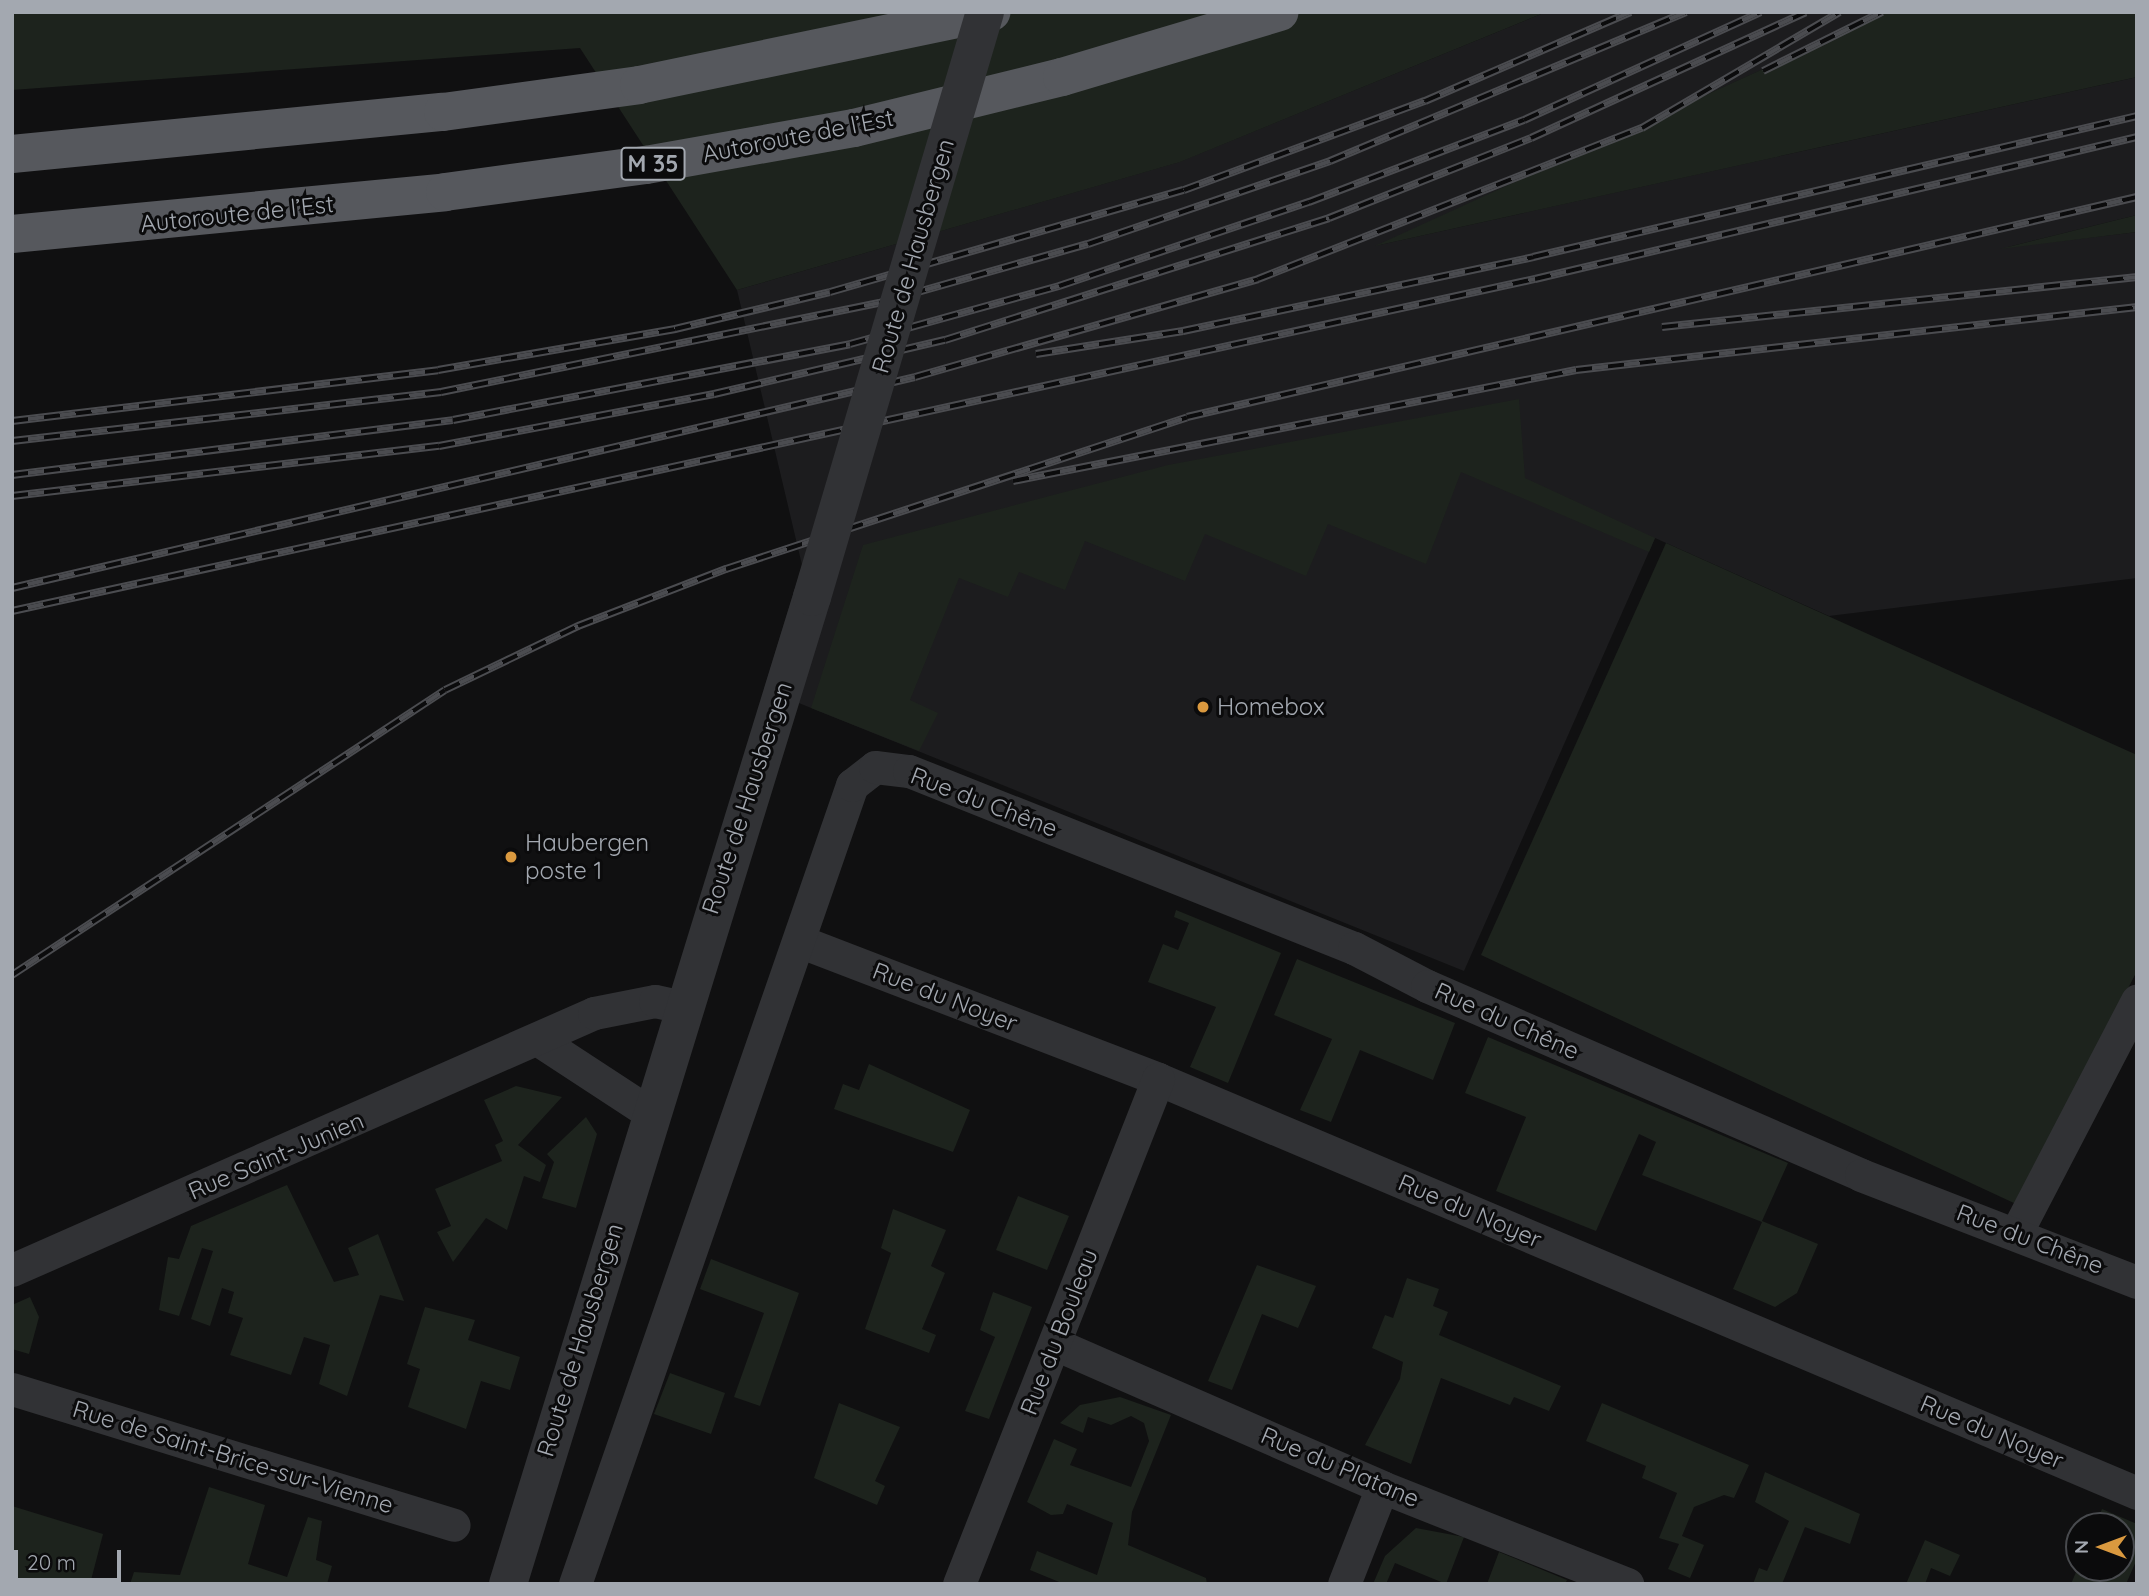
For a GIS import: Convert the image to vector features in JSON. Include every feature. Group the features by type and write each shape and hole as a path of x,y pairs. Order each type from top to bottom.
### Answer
{"highway":[{"path":"12,154 443,112 639,85 992,12"},
{"name":"Autoroute de l’Est","path":"12,234 432,194 685,158 880,122 1280,12"}],"street":[{"name":"Route de Hausbergen","path":"508,1584 650,1113 812,597 985,12"},
{"name":"Rue du Chêne","path":"799,940 852,785 875,767 909,771 1354,948 1427,986 1849,1169 2137,1282"},
{"name":"Rue du Noyer","path":"799,940 1158,1079 2137,1493"},
{"path":"575,1584 799,940"},
{"name":"Rue Saint-Junien","path":"12,1270 540,1041 594,1013 655,1001 683,1007"},
{"path":"2015,1233 2137,1001"},
{"path":"540,1041 650,1113"},
{"name":"Rue du Bouleau","path":"960,1584 1158,1079"},
{"name":"Rue du Platane","path":"1055,1343 1382,1487 1628,1584"},
{"name":"Rue de Saint-Brice-sur-Vienne","path":"12,1389 454,1525"},
{"path":"1344,1584 1382,1487"}],"shaded area":[{"path":"12,12 1546,12 1180,162 737,290 580,48 12,90"},
{"path":"1546,12 1888,12 1379,245 2137,77 2137,215 2008,247 2137,232 2137,578 1829,616 1655,538 1464,971 764,689 802,565 737,290 1179,162"},
{"path":"1888,12 2137,12 2137,77 1375,246"},
{"path":"2137,215 2137,232 2000,249"},
{"path":"1519,399 1525,478 1655,538 1649,552 1461,472 1426,564 1328,524 1306,576 1205,534 1185,581 1085,541 1065,590 1019,572 1008,597 959,578 910,700 938,713 919,751 811,708 863,545 1168,465"},
{"path":"1666,543 2137,755 2137,971 2016,1204 1481,955"},
{"path":"1176,910 1281,953 1228,1083 1190,1067 1216,1007 1148,982 1163,944 1178,950 1189,923 1174,917"},
{"path":"1297,959 1455,1023 1433,1080 1360,1050 1331,1122 1300,1110 1332,1039 1274,1015"},
{"path":"1488,1037 1788,1163 1762,1221 1818,1244 1797,1293 1775,1307 1733,1289 1762,1222 1642,1175 1656,1142 1639,1134 1596,1231 1496,1191 1526,1117 1465,1093"},
{"path":"869,1064 970,1110 953,1152 834,1109 843,1084 859,1090"},
{"path":"516,1086 562,1097 518,1145 546,1165 540,1182 524,1176 507,1230 486,1218 453,1262 437,1232 451,1226 435,1189 502,1161 495,1145 503,1141 484,1100"},
{"path":"586,1117 597,1134 576,1208 542,1198 554,1162 547,1154"},
{"path":"287,1185 334,1282 359,1275 348,1248 378,1234 404,1301 380,1295 347,1396 319,1384 330,1345 304,1337 291,1375 230,1355 243,1318 228,1313 234,1292 222,1288 210,1326 191,1319 213,1251 202,1248 179,1316 159,1310 168,1257 179,1259 191,1226"},
{"path":"1018,1196 1069,1216 1047,1270 996,1250"},
{"path":"893,1209 946,1230 931,1266 945,1273 922,1329 936,1335 929,1353 865,1329 891,1253 881,1248"},
{"path":"711,1259 799,1293 760,1406 734,1397 764,1313 700,1289"},
{"path":"1257,1265 1316,1286 1298,1328 1262,1314 1232,1390 1208,1381"},
{"path":"1407,1278 1439,1289 1433,1306 1448,1312 1439,1335 1561,1386 1549,1411 1514,1397 1510,1405 1441,1378 1411,1464 1365,1445 1400,1379 1403,1362 1372,1348 1385,1315 1393,1318"},
{"path":"993,1292 1032,1307 989,1419 965,1411 995,1337 980,1330"},
{"path":"30,1297 39,1317 29,1354 12,1349 12,1305"},
{"path":"425,1307 475,1320 468,1340 520,1357 510,1390 481,1381 466,1429 408,1407 420,1369 407,1364"},
{"path":"670,1373 725,1393 711,1434 654,1414"},
{"path":"1120,1397 1171,1415 1132,1512 1128,1545 1206,1578 1207,1584 1064,1584 1030,1570 1037,1551 1097,1575 1113,1523 1067,1504 1063,1514 1051,1515 1027,1502 1054,1439 1077,1449 1070,1465 1131,1487 1149,1441 1144,1423 1131,1416 1111,1425 1088,1417 1083,1433 1060,1423 1080,1405"},
{"path":"839,1403 900,1427 875,1481 885,1486 877,1505 814,1478"},
{"path":"1602,1403 1749,1465 1734,1498 1724,1495 1694,1507 1682,1536 1704,1545 1690,1578 1668,1569 1679,1544 1659,1538 1677,1493 1642,1478 1646,1466 1586,1441"},
{"path":"1765,1472 1860,1514 1850,1544 1805,1527 1782,1584 1753,1584 1759,1568 1767,1571 1789,1521 1755,1502"},
{"path":"209,1487 265,1505 248,1564 287,1577 308,1517 322,1521 316,1560 332,1566 327,1584 130,1584 134,1572 180,1575"},
{"path":"12,1506 103,1534 90,1584 12,1584"},
{"path":"2135,1523 2137,1524 2135,1564"},
{"path":"1416,1528 1464,1537 1446,1584 1395,1563 1386,1584 1373,1584 1385,1556"},
{"path":"1925,1540 1960,1555 1950,1576 1931,1568 1925,1584 1906,1584"},
{"path":"1499,1552 1567,1580 1565,1584 1487,1584"},
{"path":"2072,1582 2127,1582 2126,1584 2071,1584"}],"railway":[{"path":"12,421 438,370 675,329 830,292 1184,190 1425,101 1631,12"},
{"path":"12,441 441,392 879,303 1088,244 1330,161 1686,12"},
{"path":"12,475 453,420 850,344 1059,286 1309,202 1524,120 1761,12"},
{"path":"12,496 439,446 714,394 945,340 1329,218 1531,138 1806,12"},
{"path":"12,588 915,377 1258,279 1642,128 1840,12"},
{"path":"1763,71 1882,12"},
{"path":"1036,354 1183,331 1533,257 2137,116"},
{"path":"12,611 1535,279 2137,137"},
{"path":"12,975 445,690 578,626 726,569 1187,417 2137,197"},
{"path":"1662,327 2137,277"},
{"path":"1013,481 1576,370 2137,307"}],"place":[{"name":"Homebox","path":"1203,707"},
{"name":"Haubergen poste 1","path":"511,857"}]}
